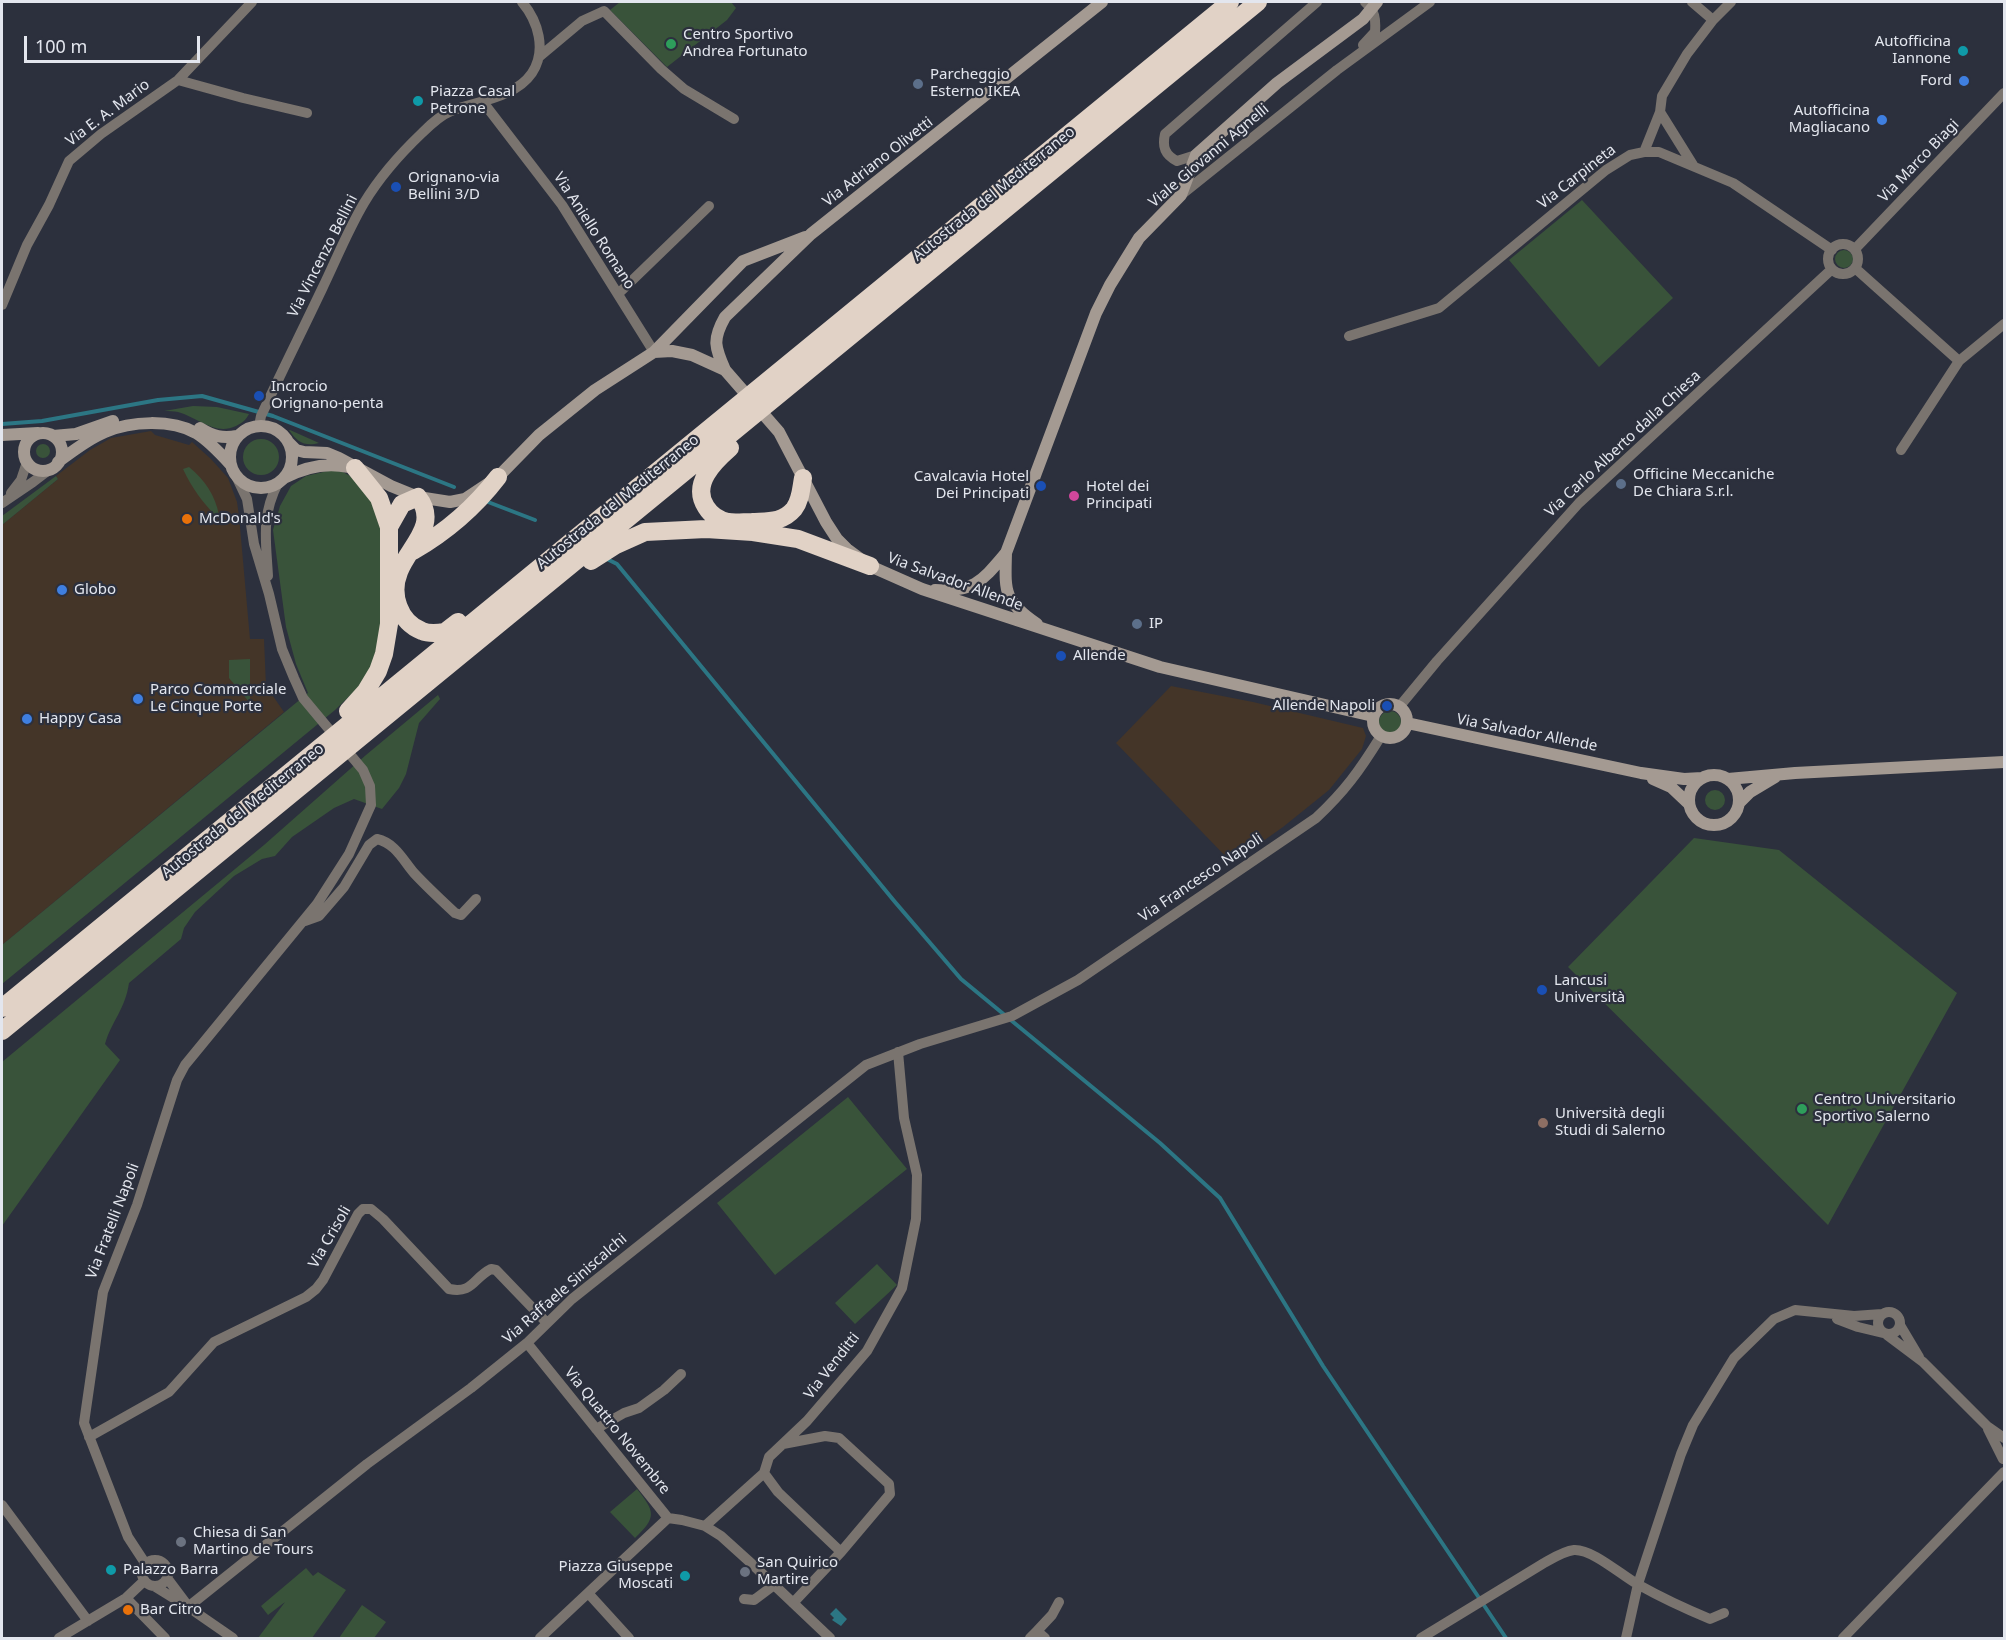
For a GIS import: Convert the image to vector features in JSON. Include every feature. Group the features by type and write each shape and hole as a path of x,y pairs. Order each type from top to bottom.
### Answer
{"highway":[{"path":"1150,66 1199,17 1218,2"},
{"name":"Autostrada del Mediterraneo","path":"2,1031 501,622 789,382 1150,66 1230,2"},
{"name":"Autostrada del Mediterraneo","path":"789,382 831,352 1258,2"},
{"path":"736,426 708,470 701,486 702,501 710,513 718,519 729,522 779,521 794,509 800,499 803,478"},
{"name":"Autostrada del Mediterraneo","path":"2,1008 621,499 736,426"},
{"path":"110,918 149,877 342,718 366,691 378,672 384,654 389,624 389,527 379,498 355,468"},
{"path":"409,554 462,516 480,500 498,477"},
{"path":"389,527 402,504 418,497 425,506 426,518 420,536 398,574 397,606 404,618 422,631 445,632 583,521 621,499"},
{"path":"501,622 519,616 596,558 616,545 645,532 706,529 753,532 798,539 870,566"}],"street":[{"name":"Via E. A. Mario","path":"2,305 27,245 69,161 100,134 178,80 252,2"},
{"path":"522,2 535,21 540,40 539,57"},
{"name":"Via Adriano Olivetti","path":"725,370 716,349 716,334 725,317 811,234 1102,2"},
{"path":"1317,2 1165,134 1163,144 1172,158 1177,161 1196,155 1277,83 1363,19 1377,2"},
{"path":"1337,70 1375,32 1376,17 1365,2"},
{"name":"Viale Giovanni Agnelli","path":"1050,633 1017,609 1010,598 1005,584 1006,553 1091,326 1106,294 1139,238 1181,195 1337,70 1430,2"},
{"path":"1692,2 1713,20"},
{"path":"1731,2 1713,20 1687,54 1662,96 1660,112 1644,152 1659,152 1734,183 1832,250"},
{"name":"Via Vincenzo Bellini","path":"262,416 364,204 375,187 424,130 449,112 483,102 517,87 531,73 539,57 582,21 604,11 684,89 734,119"},
{"path":"178,80 243,99 307,113"},
{"name":"Via Marco Biagi","path":"1855,249 2004,93"},
{"name":"Via Aniello Romano","path":"483,102 562,205 654,352"},
{"path":"1660,112 1693,165"},
{"name":"Via Carpineta","path":"1349,336 1439,308 1606,170 1630,155 1644,152"},
{"path":"1181,195 1196,155"},
{"path":"618,294 709,206"},
{"path":"2,436 39,433 53,436 76,434 112,422 139,417 162,417 177,419 214,436 226,438 237,436 262,416 296,450 327,453 418,497 450,502 465,499 498,477 539,435 587,396 654,352 743,261 811,234"},
{"path":"1859,271 1842,273 1833,269 1829,260 1832,250 1844,244 1855,249 1859,271 1959,361"},
{"name":"Via Carlo Alberto dalla Chiesa","path":"1399,707 1437,661 1579,503 1833,269"},
{"path":"1902,450 1959,361 2004,324"},
{"name":"Via Salvador Allende","path":"654,352 672,351 692,355 725,370 779,432 837,538 847,549 870,566 922,589 1160,668 1373,716"},
{"path":"4,500 104,432 114,428 157,423 178,427 196,434 230,464 237,478 257,488 265,488 304,469 326,464 355,468"},
{"path":"4,500 21,480 26,458 24,449 29,439 39,433"},
{"path":"2,436 19,445 26,458 40,470 54,465 62,451 58,440 53,436"},
{"path":"230,464 230,450 237,436"},
{"path":"281,480 291,464 292,457 288,442"},
{"name":"Via Fratelli Napoli","path":"145,1563 128,1537 84,1423 102,1292 137,1205 177,1080 185,1065 335,879 371,805 370,786 363,770 303,698 282,649 254,544 247,499 237,478"},
{"name":"Via Fratelli Napoli","path":"269,594 266,516 271,497 281,480"},
{"name":"Viale Giovanni Agnelli","path":"922,589 939,591 971,586 984,579 1006,553"},
{"path":"1384,705 1399,707 1405,714 1407,723 1402,734 1397,737 1381,736 1373,728 1373,716 1379,707 1384,705"},
{"name":"Via Salvador Allende","path":"1407,723 1641,773 1684,779 1702,778"},
{"name":"Via Francesco Napoli","path":"1012,1016 1078,980 1316,818 1356,776 1381,736"},
{"path":"1728,779 2004,762"},
{"name":"Via Salvador Allende","path":"1641,773 1671,787 1689,804"},
{"path":"1740,802 1761,784 1781,774"},
{"path":"1710,775 1720,775 1728,779 1735,785 1739,794 1738,811 1725,824 1707,825 1699,821 1692,813 1689,804 1694,785 1710,775"},
{"name":"Via Fratelli Napoli","path":"302,922 319,916 344,887 369,845 377,839 384,840 394,848 414,873 454,913 461,915 476,899"},
{"name":"Via Raffaele Siniscalchi","path":"188,1607 367,1464 471,1388 527,1343 572,1299 756,1155 866,1065 898,1052 1012,1016"},
{"name":"Via Venditti","path":"705,1526 764,1473 769,1457 790,1441 867,1351 902,1288 916,1219 916,1175 904,1118 898,1052"},
{"name":"Via Crisoli","path":"90,1437 169,1392 214,1342 306,1297 323,1280 358,1214 363,1209 371,1209 383,1219 449,1289 459,1291 467,1289 485,1272 491,1269 496,1270 547,1323"},
{"path":"1626,1638 1638,1584 1693,1425 1734,1358 1774,1319 1795,1310 1854,1316 1890,1312 1898,1316 1900,1325 1923,1362"},
{"path":"1826,1314 1858,1327 1885,1334 1896,1332 1900,1325"},
{"path":"1882,1314 1878,1326 1885,1334 1923,1362 1987,1426 2004,1438"},
{"name":"Via Quattro Novembre","path":"527,1343 668,1518 705,1526 721,1536 830,1638"},
{"path":"596,1429 624,1413 639,1408 681,1374"},
{"path":"1987,1426 2004,1460"},
{"path":"790,1441 825,1436 839,1438 889,1484 890,1494 793,1604"},
{"path":"1843,1638 2004,1472"},
{"path":"764,1473 778,1492 841,1552"},
{"path":"2,1505 88,1621"},
{"path":"540,1638 668,1518"},
{"path":"1421,1638 1544,1563 1575,1550 1590,1554 1638,1584 1687,1609 1710,1618 1724,1613"},
{"path":"188,1607 168,1578 168,1569 162,1562 153,1560 145,1563 142,1574 149,1584 233,1638"},
{"path":"59,1638 149,1584 162,1584 168,1578"},
{"path":"744,1599 754,1600 774,1585"},
{"path":"588,1593 629,1638"},
{"path":"126,1598 165,1638"},
{"path":"1037,1636 1059,1602"}],"shaded area":[{"name":"Parco Commerciale Le Cinque Porte","path":"151,431 155,435 189,445 192,442 228,478 237,502 239,516 250,639 264,639 266,686 284,712 2,945 2,525 58,479 56,476 90,450 111,438"},
{"path":"1171,686 1253,702 1363,728 1366,736 1362,749 1329,790 1283,827 1232,863 1116,743"}],"green space":[{"name":"Centro Sportivo Andrea Fortunato","path":"620,2 731,2 736,8 727,20 667,67 610,10"},
{"path":"1582,200 1673,298 1599,367 1509,260"},
{"path":"1844,250 1850,253 1853,259 1850,265 1844,268 1838,265 1835,259 1838,253"},
{"path":"193,406 217,407 249,414 238,425 221,429 178,412 164,411"},
{"path":"289,430 319,443 302,442 295,438"},
{"path":"261,439 274,444 279,457 274,470 261,475 248,470 243,457 248,444"},
{"path":"40,444 46,444 50,451 46,458 40,458 36,454 36,448"},
{"path":"189,467 200,477 212,494 219,515 217,517 190,482 183,469"},
{"path":"332,470 343,472 357,480 373,498 382,520 382,626 369,677 335,710 2,984 2,945 308,693 296,664 286,627 273,530 280,506 291,486 306,476"},
{"path":"56,476 58,479 2,525 2,516"},
{"path":"250,659 250,703 229,678 229,660"},
{"path":"438,695 440,699 419,723 406,774 399,788 382,809 354,799 334,808 292,837 275,856 262,859 234,876 195,912 184,928 181,939 129,983 125,1001 105,1044 120,1060 2,1226 2,1062 264,845"},
{"path":"1390,711 1398,714 1401,722 1398,730 1390,733 1382,730 1379,722 1382,714"},
{"path":"1715,790 1722,793 1725,800 1722,807 1715,810 1708,807 1705,800 1708,793"},
{"name":"Centro Universitario Sportivo Salerno","path":"1694,838 1779,850 1957,993 1828,1225 1568,967"},
{"path":"848,1097 907,1169 775,1275 717,1203"},
{"path":"877,1264 897,1285 855,1324 835,1303"},
{"path":"637,1489 647,1503 651,1514 647,1525 635,1538 610,1512"},
{"path":"306,1568 313,1576 318,1572 346,1590 312,1638 258,1638 285,1602 268,1615 261,1606"},
{"path":"362,1605 386,1622 374,1638 339,1638"}],"water":[{"path":"836,1608 847,1619 841,1626 832,1620 834,1618 830,1614"}],"waterway":[{"path":"2,424 42,421 158,400 202,396 273,416 454,487"},
{"path":"488,502 535,520"},
{"path":"607,559 617,564 961,979 1160,1143 1220,1198 1323,1366 1506,1638"}],"place":[{"name":"Centro Sportivo Andrea Fortunato","path":"671,44"},
{"name":"Autofficina Iannone","path":"1963,51"},
{"name":"Ford","path":"1964,81"},
{"name":"Parcheggio Esterno IKEA","path":"918,84"},
{"name":"Piazza Casal Petrone","path":"418,101"},
{"name":"Autofficina Magliacano","path":"1882,120"},
{"name":"Orignano-via Bellini 3/D","path":"396,187"},
{"name":"Incrocio Orignano-penta","path":"259,396"},
{"name":"Officine Meccaniche De Chiara S.r.l.","path":"1621,484"},
{"name":"Cavalcavia Hotel Dei Principati","path":"1041,486"},
{"name":"Hotel dei Principati","path":"1074,496"},
{"name":"McDonald's","path":"187,519"},
{"name":"Globo","path":"62,590"},
{"name":"IP","path":"1137,624"},
{"name":"Allende","path":"1061,656"},
{"name":"Parco Commerciale Le Cinque Porte","path":"138,699"},
{"name":"Allende Napoli","path":"1387,706"},
{"name":"Happy Casa","path":"27,719"},
{"name":"Lancusi Università","path":"1542,990"},
{"name":"Centro Universitario Sportivo Salerno","path":"1802,1109"},
{"name":"Università degli Studi di Salerno","path":"1543,1123"},
{"name":"Chiesa di San Martino de Tours","path":"181,1542"},
{"name":"Palazzo Barra","path":"111,1570"},
{"name":"San Quirico Martire","path":"745,1572"},
{"name":"Piazza Giuseppe Moscati","path":"685,1576"},
{"name":"Bar Citro","path":"128,1610"}]}
